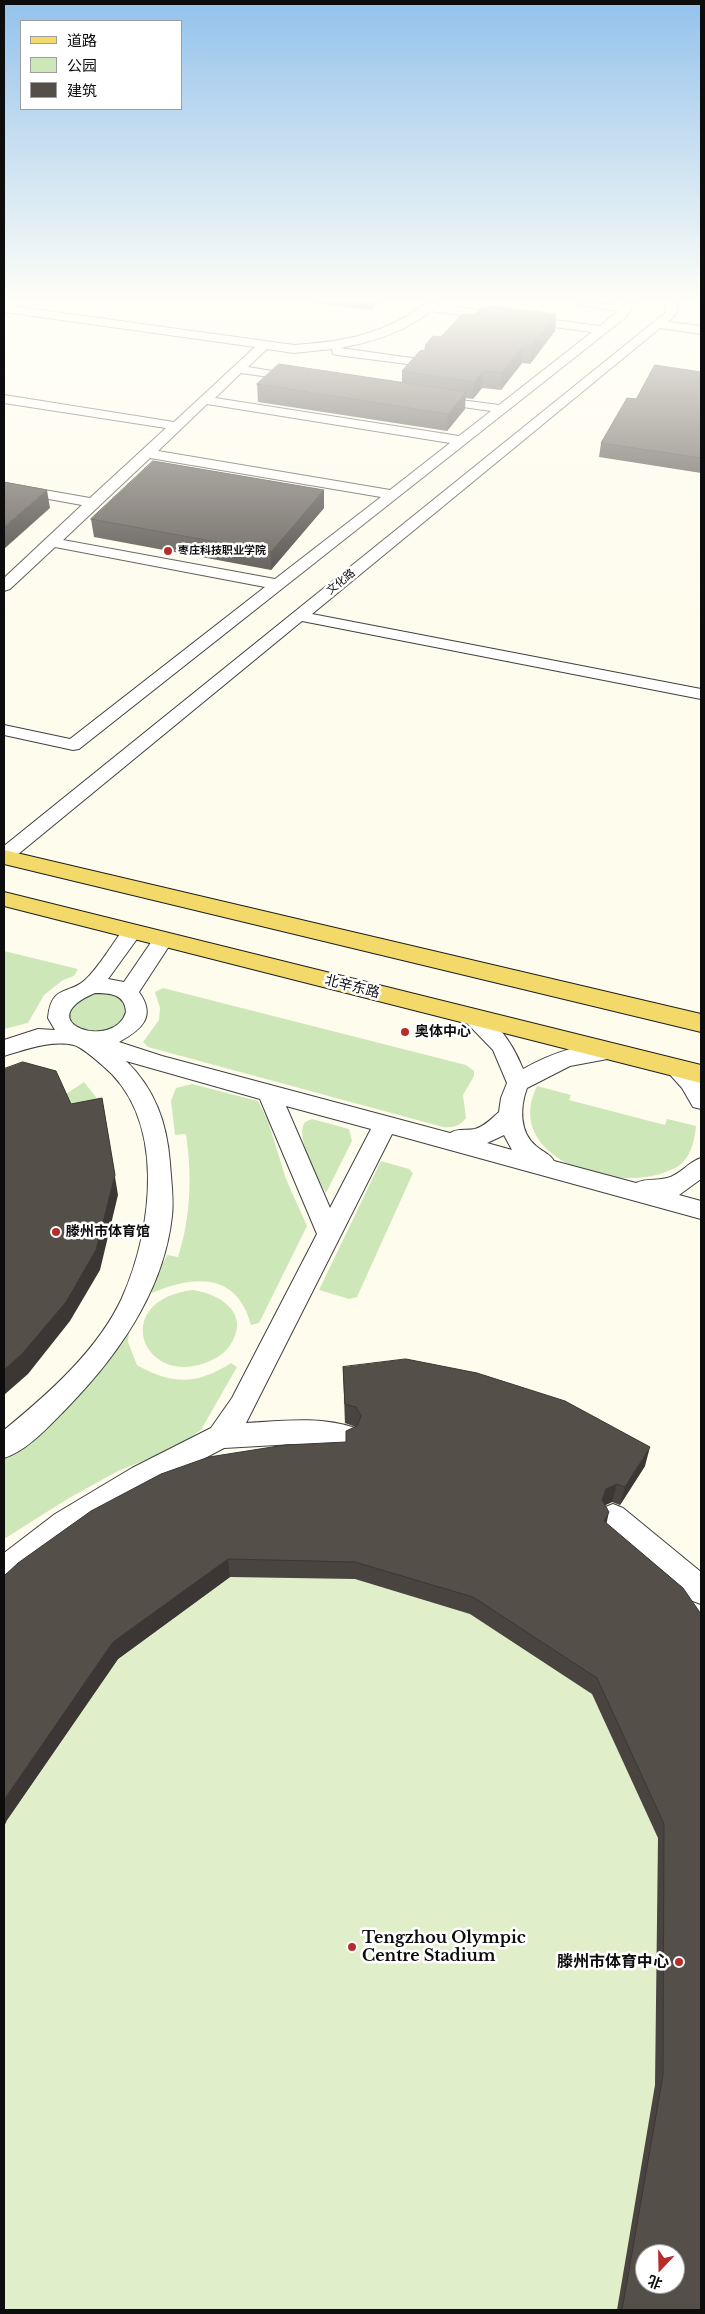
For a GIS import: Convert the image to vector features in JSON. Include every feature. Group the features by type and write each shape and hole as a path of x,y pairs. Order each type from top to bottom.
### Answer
{"main road":[{"path":"4,857 701,1023"},
{"name":"北辛东路","path":"4,899 701,1074"}],"street":[{"path":"81,411 176,426"},
{"path":"4,586 192,411"},
{"path":"273,411 463,441"},
{"path":"4,730 74,745 500,411"},
{"name":"文化路","path":"4,857 550,411"},
{"path":"147,453 394,495"},
{"path":"4,487 94,503"},
{"path":"51,542 279,586"},
{"path":"299,616 701,694"},
{"path":"92,986 132,932"},
{"path":"128,992 163,940"},
{"path":"4,1446 52,1407 93,1362 124,1318 144,1273 160,1219 159,1163 152,1121 137,1088 117,1063 65,1030 59,1023 58,1014 61,1004 69,996 92,986 106,986 128,992 138,1007 130,1043 158,1063"},
{"path":"38,1037 58,1014"},
{"path":"473,1018 502,1046 518,1083"},
{"path":"4,1048 38,1037 100,1040 113,1037 133,1024"},
{"path":"80,1038 158,1063 428,1134 701,1210"},
{"path":"570,1173 527,1152 514,1135 510,1115 512,1098 518,1083 531,1074 580,1054 610,1052"},
{"path":"675,1068 690,1082 701,1101"},
{"path":"269,1092 328,1232"},
{"path":"428,1134 470,1140 494,1130 510,1115"},
{"path":"220,1436 242,1406 328,1232 385,1124"},
{"path":"630,1190 674,1187 701,1167"},
{"path":"4,1570 65,1523 142,1477 220,1436 294,1432 346,1436"},
{"path":"613,1517 701,1590"}],"green space":[{"path":"4,951 78,969 74,976 63,980 44,995 28,1023 4,1029"},
{"path":"163,988 466,1065 474,1071 474,1076 463,1095 466,1118 456,1126 443,1127 148,1047 143,1042 159,1020 160,1008 155,992"},
{"path":"93,992 111,993 125,1000 129,1012 119,1026 100,1033 79,1031 68,1020 70,1006"},
{"path":"84,1082 103,1106 106,1119 75,1125 63,1096"},
{"path":"192,1084 258,1101 268,1121 286,1179 307,1226 259,1323 251,1325 236,1295 225,1287 212,1282 183,1283 152,1293 151,1288 167,1255 178,1257 186,1227 190,1180 188,1149 186,1134 175,1135 171,1101 176,1088"},
{"path":"537,1086 571,1095 569,1100 665,1125 667,1119 696,1126 691,1150 681,1164 663,1173 641,1178 591,1173 567,1163 548,1150 534,1132 530,1111"},
{"path":"312,1119 349,1129 352,1141 326,1193 308,1158 303,1137 302,1129 305,1122"},
{"path":"381,1161 409,1169 413,1173 357,1297 349,1299 319,1290"},
{"path":"192,1290 212,1295 228,1306 234,1313 237,1331 227,1349 205,1363 183,1367 165,1363 152,1353 144,1339 143,1324 151,1309 166,1297"},
{"path":"129,1332 128,1342 137,1365 162,1376 184,1380 196,1379 231,1363 237,1367 201,1430 177,1447 118,1471 69,1498 4,1539 4,1453 30,1434 122,1335"},
{"name":"Tengzhou Olympic Centre Stadium","path":"343,1386 645,1466 599,1539 677,1605 701,2310 4,2310 4,1599 346,1460"}],"building":[{"path":"429,411 450,411 448,414"},
{"path":"619,411 701,411 701,458 601,443"},
{"path":"153,461 324,490 271,552 91,519"},
{"path":"4,482 47,490 4,527"},
{"name":"滕州市体育馆","path":"23,1062 56,1071 71,1104 102,1098 115,1175 96,1250 66,1302 22,1354 4,1370 4,1069"},
{"name":"滕州市体育中心","path":"406,1359 477,1373 565,1401 650,1447 625,1487 617,1484 606,1489 602,1500 609,1512 604,1521 683,1588 701,1614 701,2310 622,2310 663,2075 664,1824 597,1678 473,1597 355,1562 228,1559 113,1642 4,1800 4,1576 18,1563 91,1511 161,1474 209,1457 285,1445 346,1442 346,1431 357,1426 361,1416 356,1407 345,1404 343,1367"}],"place":[{"name":"枣庄科技职业学院","path":"168,551"},
{"name":"奥体中心","path":"405,1032"},
{"name":"滕州市体育馆","path":"56,1232"},
{"name":"Tengzhou Olympic Centre Stadium","path":"352,1947"},
{"name":"滕州市体育中心","path":"679,1962"}]}
